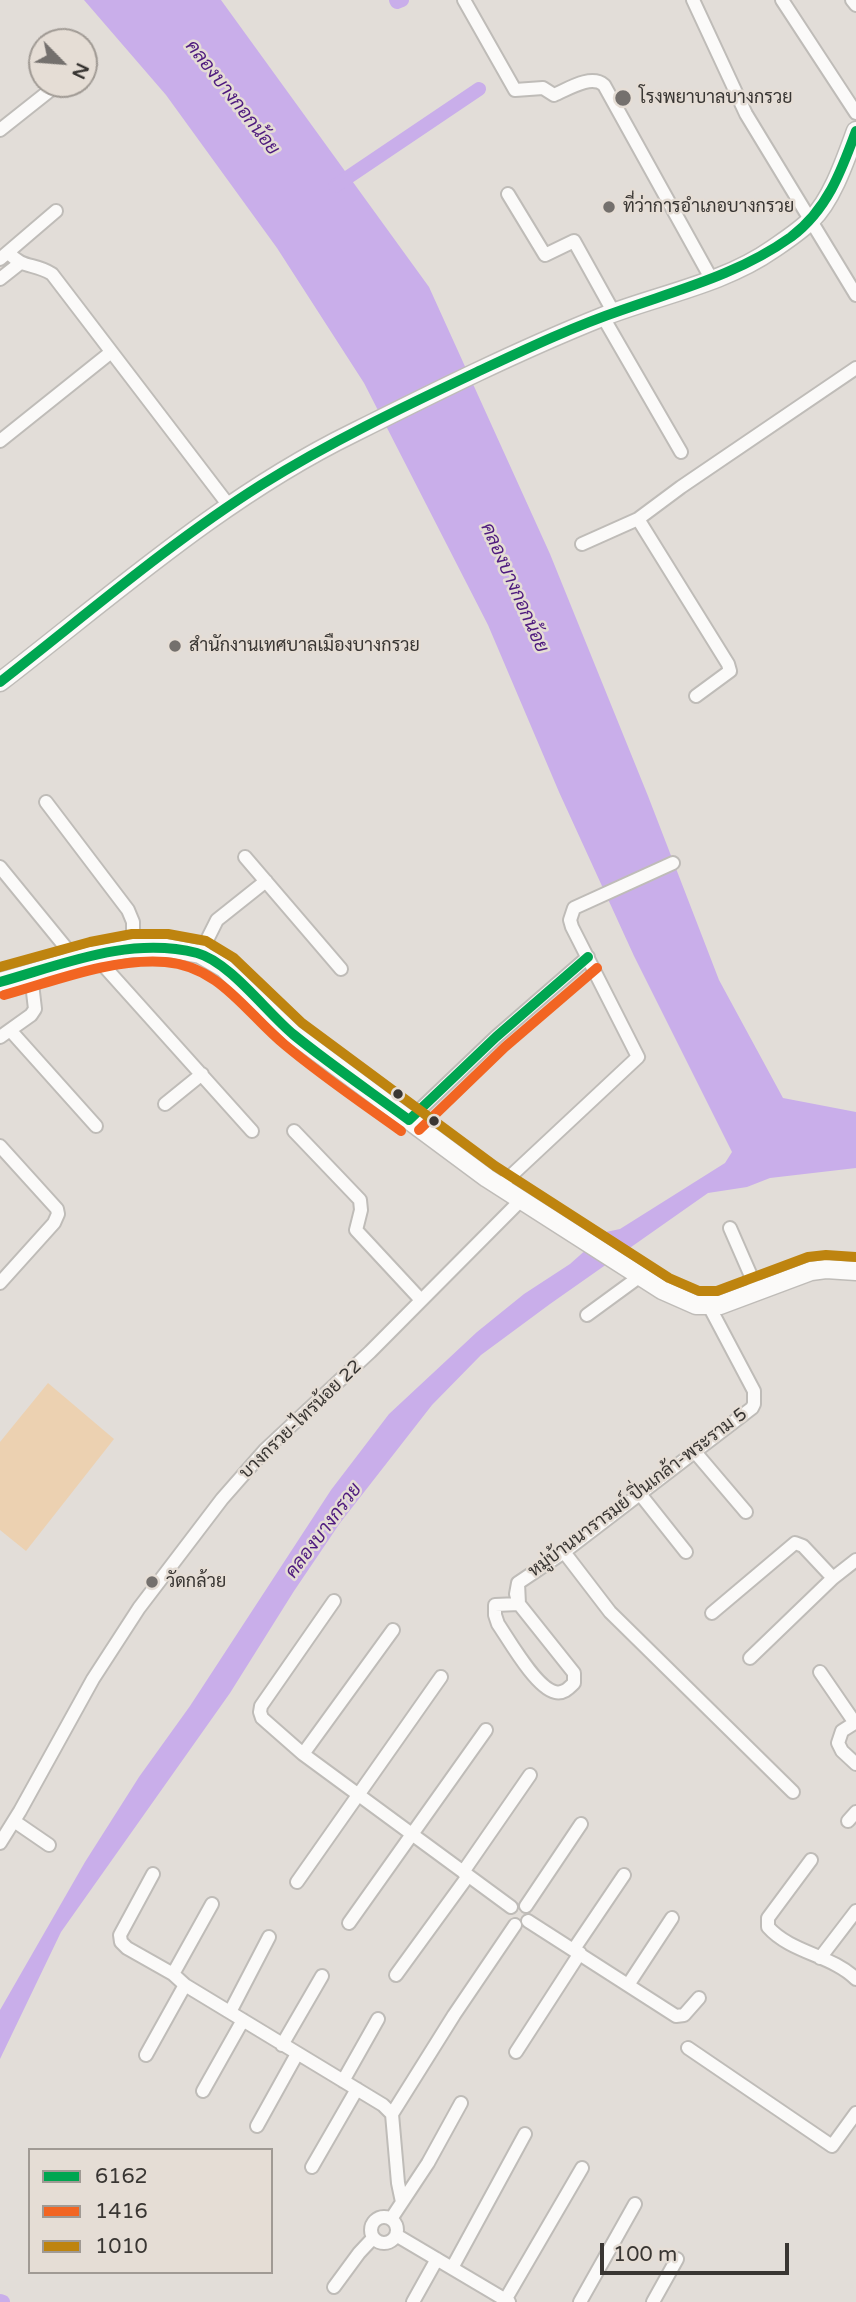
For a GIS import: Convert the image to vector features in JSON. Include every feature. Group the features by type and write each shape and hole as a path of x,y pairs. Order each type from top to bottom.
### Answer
{"street":[{"path":"464,0 515,90 543,88 554,94 592,80 604,85 712,280"},
{"path":"693,0 746,114 856,295"},
{"path":"782,0 856,113"},
{"path":"852,0 856,5"},
{"path":"0,130 40,98"},
{"path":"0,682 180,542 280,473 354,432 555,336 712,280 761,257 811,220 833,184 856,131"},
{"path":"508,194 545,255 574,242 608,315 681,452"},
{"path":"57,211 4,255 19,264 43,268 52,274 230,507"},
{"path":"0,279 19,264"},
{"path":"0,441 110,353"},
{"path":"582,544 638,519 856,368"},
{"path":"638,519 728,664 730,671 696,695"},
{"path":"46,802 128,910 133,922 133,948"},
{"path":"245,857 341,969"},
{"path":"500,1186 638,1057 572,927 571,914 574,908 673,863"},
{"path":"0,867 75,960"},
{"path":"200,954 217,919 266,881"},
{"path":"2,979 31,975 75,960 133,948 167,948 200,954 223,968 293,1034 500,1186 635,1274 684,1301 709,1306 730,1303 811,1271 856,1270"},
{"path":"94,955 252,1131"},
{"path":"409,1120 496,1037 588,957"},
{"path":"31,975 34,1009 31,1015 5,1034 96,1126"},
{"path":"165,1104 202,1074"},
{"path":"294,1131 360,1200 362,1210 356,1230 421,1300"},
{"path":"0,1283 54,1223 58,1214 57,1209 1,1148"},
{"name":"บางกรวย-ไทรน้อย 22","path":"0,1843 93,1679 139,1608 222,1499 265,1450 370,1352 522,1200"},
{"path":"730,1228 758,1292"},
{"path":"587,1315 635,1274"},
{"name":"หมู่บ้านนารารมย์ ปิ่นเกล้า-พระราม 5","path":"519,1604 518,1583 564,1552 748,1412 754,1404 754,1391 709,1306"},
{"path":"695,1452 746,1512"},
{"path":"640,1494 686,1552"},
{"path":"712,1613 795,1543 803,1546 833,1578"},
{"path":"564,1552 610,1612 793,1792"},
{"path":"750,1658 833,1578 856,1560"},
{"path":"334,1601 261,1706 260,1712 268,1724 303,1754 510,1907"},
{"path":"519,1604 574,1673 574,1683 566,1690 558,1693 551,1691 538,1680 498,1624 495,1605 519,1604"},
{"path":"303,1754 393,1630"},
{"path":"820,1672 855,1723 842,1731 838,1743 842,1751 856,1764"},
{"path":"297,1882 441,1677"},
{"path":"349,1923 486,1730"},
{"path":"396,1975 530,1775"},
{"path":"14,1821 49,1845"},
{"path":"526,1906 581,1824"},
{"path":"811,1860 767,1923 772,1932 786,1941 843,1969 856,1979"},
{"path":"153,1874 120,1935 121,1942 173,1974 185,1985 383,2105 392,2114"},
{"path":"516,2052 624,1875"},
{"path":"521,1903 526,1906 530,1913 528,1921 521,1926 515,1925 508,1917 510,1907 521,1903"},
{"path":"173,1974 212,1904"},
{"path":"820,1958 856,1911"},
{"path":"628,1985 671,1918"},
{"path":"528,1921 676,2016 684,2015 699,1998"},
{"path":"402,2202 392,2114 515,1925"},
{"path":"230,2012 269,1937"},
{"path":"282,2045 322,1976"},
{"path":"146,2055 185,1985"},
{"path":"343,2081 378,2018"},
{"path":"203,2091 243,2020"},
{"path":"688,2048 832,2146 856,2113"},
{"path":"257,2126 297,2054"},
{"path":"312,2166 357,2089"},
{"path":"391,2219 461,2103"},
{"path":"452,2268 524,2134"},
{"path":"396,2235 506,2301 582,2168"},
{"path":"580,2302 635,2204"},
{"path":"379,2217 391,2219 396,2226 396,2235 388,2242 377,2242 373,2238 371,2226 374,2221 379,2217"},
{"path":"334,2287 373,2238"},
{"path":"413,2302 437,2259"},
{"path":"653,2302 677,2259"}],"shaded area":[{"path":"48,1383 114,1439 26,1551 0,1530 0,1442"}],"water":[{"path":"84,0 221,0 429,287 550,554 719,980 783,1098 856,1112 856,1168 770,1178 747,1187 708,1193 481,1355 432,1405 340,1523 230,1693 61,1932 0,2059 0,2010 85,1862 331,1490 389,1414 477,1332 524,1294 570,1264 606,1232 620,1229 725,1163 732,1152 634,956 559,792 488,625 364,383 277,248 166,95"}],"waterway":[{"path":"396,0 402,0"},
{"path":"335,186 479,89"}],"transit line":[{"name":"6162","path":"0,682 194,531 227,507 313,454 422,398 548,339 730,271 771,250 791,237 814,215 831,189 856,131"},
{"name":"1010","path":"0,967 90,942 132,934 168,934 206,941 234,958 302,1023 495,1166 669,1278 699,1291 717,1291 808,1257 856,1257"},
{"name":"6162","path":"0,982 73,960 122,950 147,948 197,953 210,958 235,977 283,1026 409,1120"},
{"name":"6162","path":"409,1120 496,1037 588,957"},
{"name":"1416","path":"4,995 104,967 145,962 184,965 217,982 299,1056 401,1131"},
{"name":"1416","path":"419,1130 505,1047 597,968"}],"place":[{"name":"โรงพยาบาลบางกรวย","path":"623,98"},
{"name":"ที่ว่าการอำเภอบางกรวย","path":"609,207"},
{"name":"สำนักงานเทศบาลเมืองบางกรวย","path":"175,646"},
{"name":"วัดกล้วย","path":"152,1582"}],"water label":[{"name":"คลองบางกอกน้อย","path":"232,98"},
{"name":"คลองบางกอกน้อย","path":"514,588"},
{"name":"คลองบางกรวย","path":"324,1531"}]}
